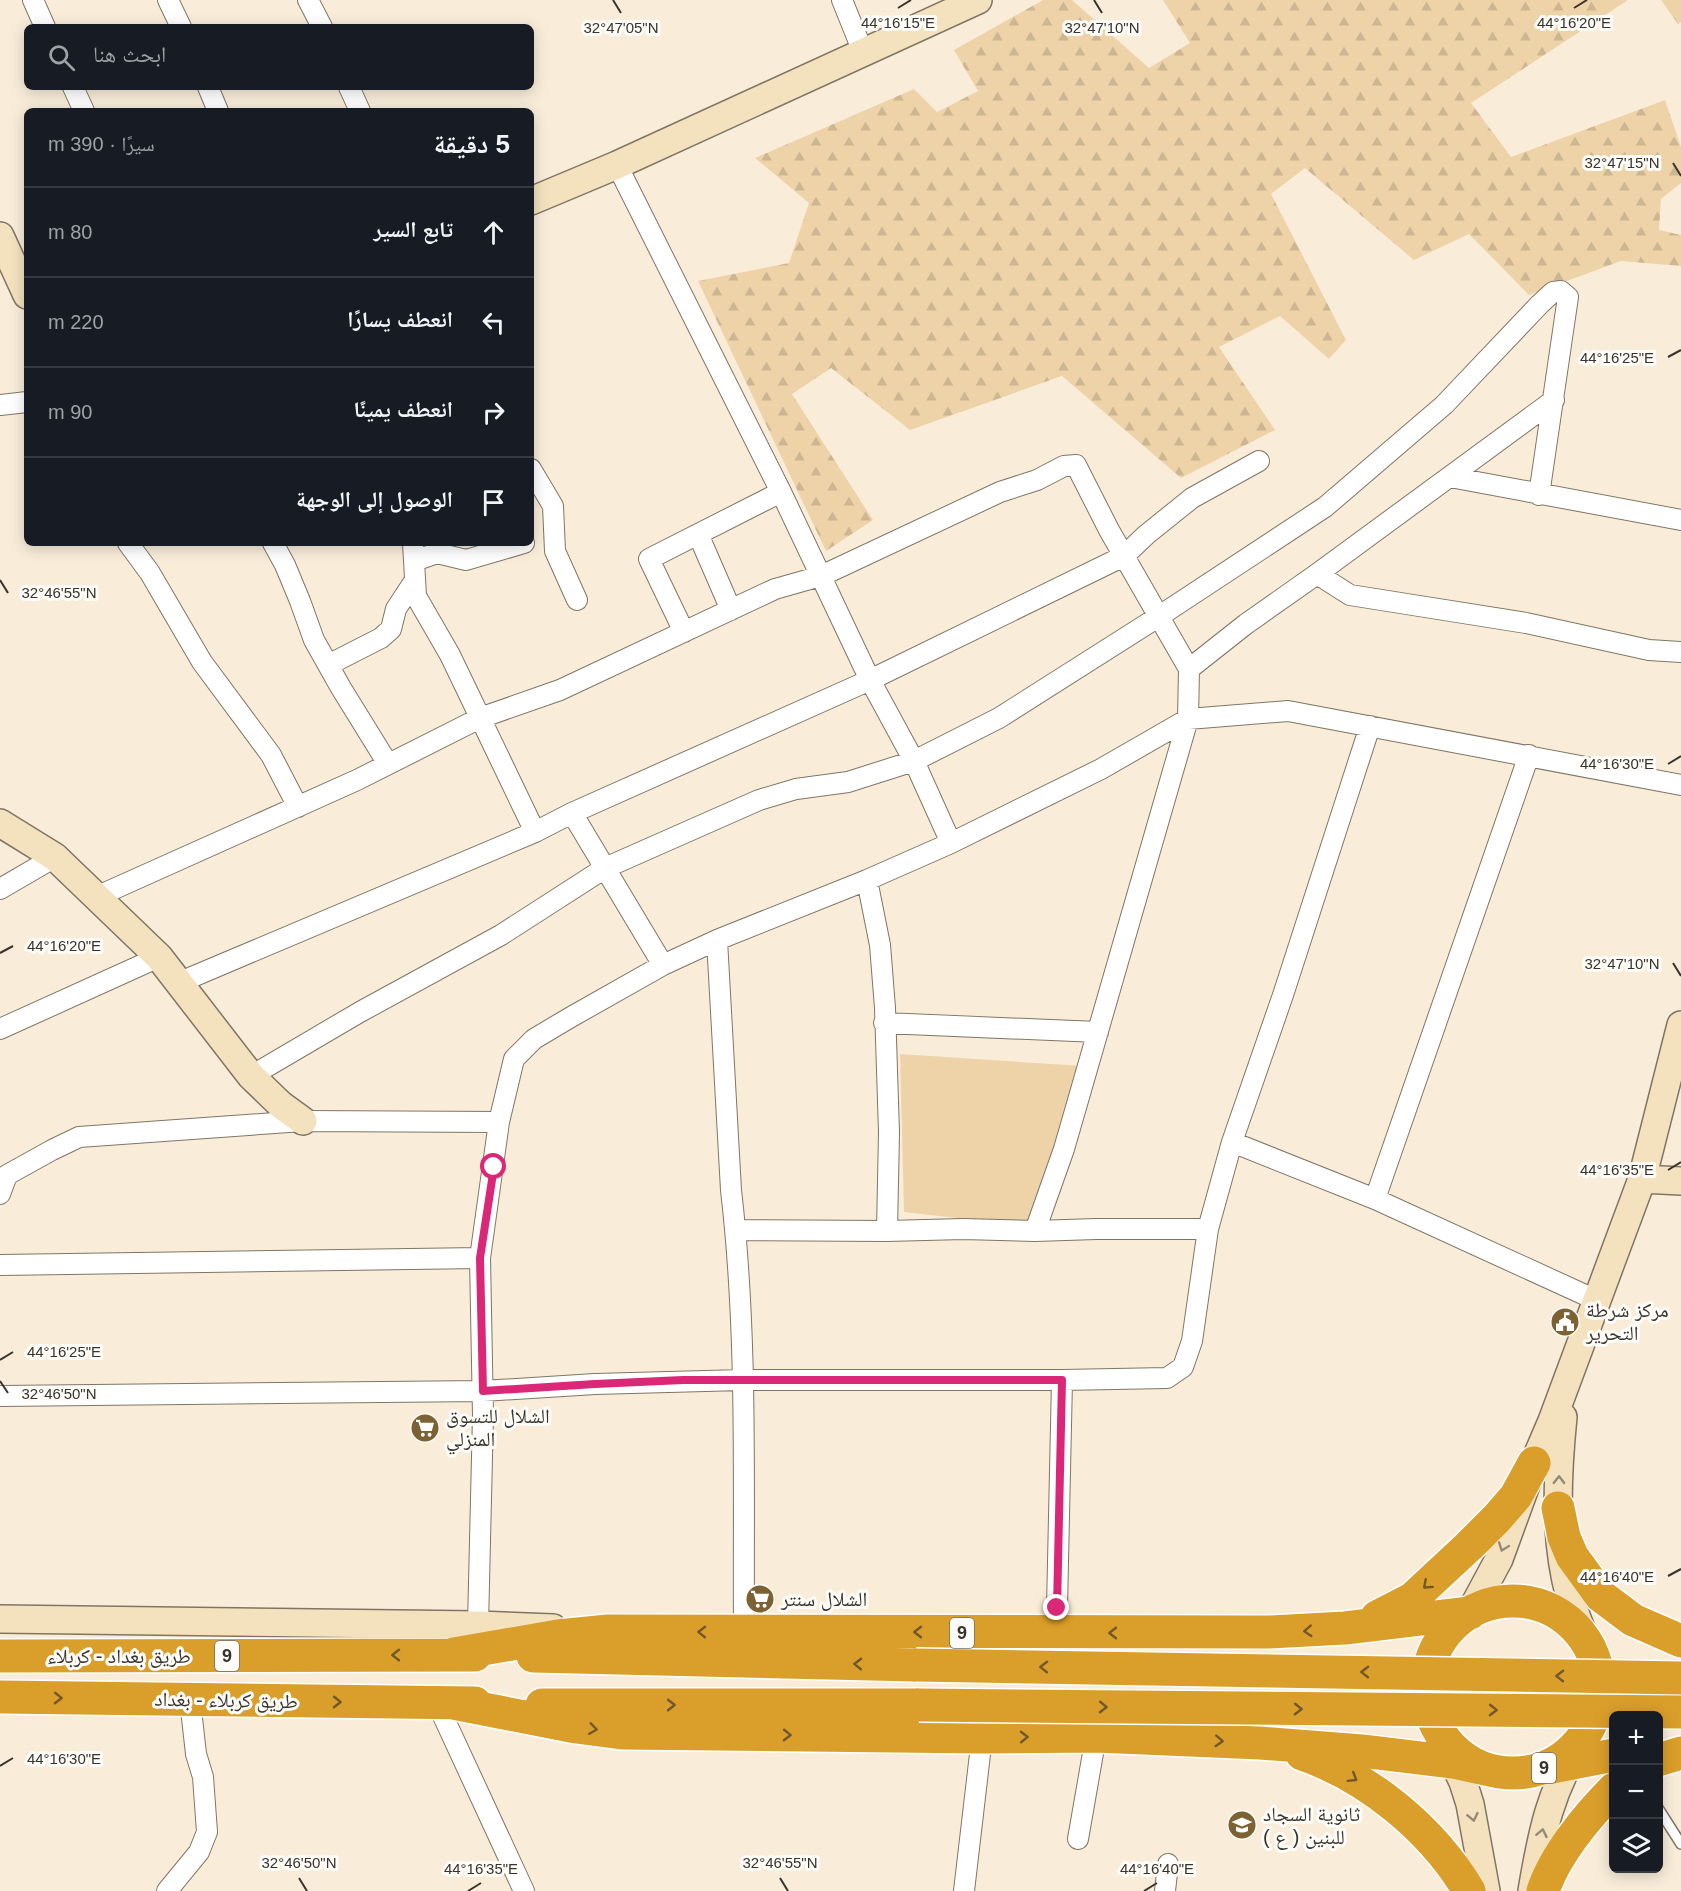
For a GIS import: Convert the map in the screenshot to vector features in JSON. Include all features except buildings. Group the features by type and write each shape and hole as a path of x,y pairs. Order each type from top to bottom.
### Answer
{"highway":[{"path":"1345,1628 1376,1618 1412,1599 1497,1518 1516,1496 1534,1463"},
{"path":"1558,1508 1564,1537 1572,1556 1601,1596 1633,1620 1681,1641"},
{"name":"9","path":"1494,1771 1476,1765 1460,1755 1447,1742 1430,1709 1427,1690 1434,1654 1443,1637 1455,1623 1470,1613 1495,1603 1514,1601 1532,1604 1572,1626 1681,1649"},
{"name":"9","path":"454,1654 558,1636 608,1631 1269,1632 1345,1628 1470,1613"},
{"path":"1572,1626 1598,1671 1599,1695 1594,1717 1575,1751"},
{"name":"9","path":"454,1654 916,1665 1681,1678"},
{"name":"طريق بغداد - كربلاء","path":"0,1656 454,1654"},
{"path":"138,1656 146,1666 149,1677 146,1689 138,1699"},
{"path":"200,1700 204,1689 204,1676 210,1664 220,1656"},
{"name":"طريق كربلاء - بغداد","path":"0,1697 445,1703"},
{"name":"9","path":"445,1703 622,1733 1096,1736 1260,1743 1374,1752 1453,1762 1514,1773 1536,1770 1575,1751 1609,1754"},
{"name":"9","path":"445,1703 1681,1712"},
{"path":"1260,1743 1291,1750 1318,1760 1347,1774 1377,1794 1425,1835 1450,1863 1469,1891"},
{"path":"1663,1750 1681,1748"},
{"path":"1663,1760 1681,1753"},
{"path":"1542,1891 1559,1858 1577,1832 1609,1795"}],"main road":[{"path":"534,200 617,165 978,0"},
{"path":"0,236 16,286"},
{"path":"0,823 55,857 159,957 251,1076 281,1105 303,1121"},
{"path":"1470,1613 1499,1559 1642,1179 1681,1025"},
{"path":"1642,1179 1681,1181"},
{"path":"1569,1375 1559,1452 1558,1508 1572,1626"},
{"path":"0,1619 478,1625 608,1631"},
{"path":"1437,1726 1470,1804 1486,1891"},
{"path":"1532,1891 1543,1828 1553,1794 1575,1751"}],"street":[{"path":"33,0 44,24"},
{"path":"168,0 180,24"},
{"path":"308,0 320,24"},
{"path":"842,0 863,52"},
{"path":"74,90 83,108"},
{"path":"209,90 217,108"},
{"path":"350,90 359,108"},
{"path":"617,165 781,492 870,680 914,761 951,843"},
{"path":"251,1076 360,1011 501,935 605,868 759,800 796,789 848,782 914,761 999,718 1325,507 1444,405 1540,304 1553,292 1561,291 1568,297 1539,495"},
{"path":"1189,669 1246,624 1554,400"},
{"path":"0,405 24,402"},
{"path":"178,983 535,832 572,813 870,680 1124,556 1192,498 1259,461"},
{"path":"96,897 298,807 480,718 560,690 775,589 821,576 1000,492 1037,480 1064,466 1076,465 1124,556 1189,669 1188,719 1064,1149 1035,1231"},
{"path":"534,474 553,506 555,551 577,600"},
{"path":"1450,477 1681,520"},
{"path":"684,632 649,559 781,492"},
{"path":"698,534 731,610"},
{"path":"534,542 554,539"},
{"path":"130,546 150,573 202,662 271,754 298,807"},
{"path":"274,546 297,592 314,640 388,764"},
{"path":"414,561 437,553 466,560 514,546"},
{"path":"328,665 381,638 391,628 414,561"},
{"path":"414,561 416,596 450,655 535,832"},
{"path":"1317,574 1350,595 1526,623 1649,650 1681,652"},
{"path":"478,1625 483,1391 480,1258 499,1122 514,1059 534,1039 663,965 717,940 867,880 951,843 1101,769 1188,719 1288,711 1681,785"},
{"path":"0,1396 483,1391 595,1384 742,1380 1167,1378 1183,1367 1192,1341 1208,1229 1232,1142 1287,984 1370,726"},
{"path":"1375,1199 1529,755"},
{"path":"572,813 663,965"},
{"path":"0,889 55,857"},
{"path":"867,880 880,945 885,1008 889,1132 887,1231"},
{"path":"717,940 730,1179 736,1230 742,1380 744,1632"},
{"path":"0,1029 159,957"},
{"path":"884,1023 1098,1032"},
{"path":"2,1183 52,1150 79,1137 221,1129 303,1121 499,1122"},
{"path":"1232,1142 1375,1199 1596,1300"},
{"path":"736,1230 1208,1229"},
{"path":"0,1265 480,1258"},
{"path":"1053,1633 1057,1608 1062,1380"},
{"path":"167,1891 199,1852 207,1832 203,1777 196,1754 200,1700"},
{"path":"445,1703 524,1891"},
{"path":"1078,1839 1096,1736"},
{"path":"964,1891 982,1737"},
{"path":"1165,1891 1168,1864"}],"lane":[{"path":"1663,1815 1681,1844"}],"green space":[{"path":"1043,0 1072,0 1149,68 1190,43 1163,0 1628,0 1471,103 1511,157 1665,100 1681,147 1681,183 1661,199 1659,230 1681,235 1681,266 1621,261 1529,295 1469,234 1414,260 1305,168 1271,194 1346,340 1329,359 1280,316 1219,347 1275,430 1181,478 1062,376 910,430 831,368 792,394 873,520 826,551 698,281 789,263 809,203 755,158 914,89 937,112 978,91 954,50"},
{"path":"1661,0 1681,0 1681,22 1678,24"},
{"path":"900,1054 1082,1066 1026,1226 904,1212"}],"place":[{"name":"مركز شرطة التحرير","path":"1565,1322"},
{"name":"الشلال للتسوق المنزلي","path":"425,1428"},
{"name":"الشلال سنتر","path":"760,1599"},
{"name":"ثانوية السجاد ( ع ) للبنين","path":"1242,1825"}],"route":[{"path":"494,1167 480,1258 483,1391 683,1380 1062,1380 1057,1608"}]}
